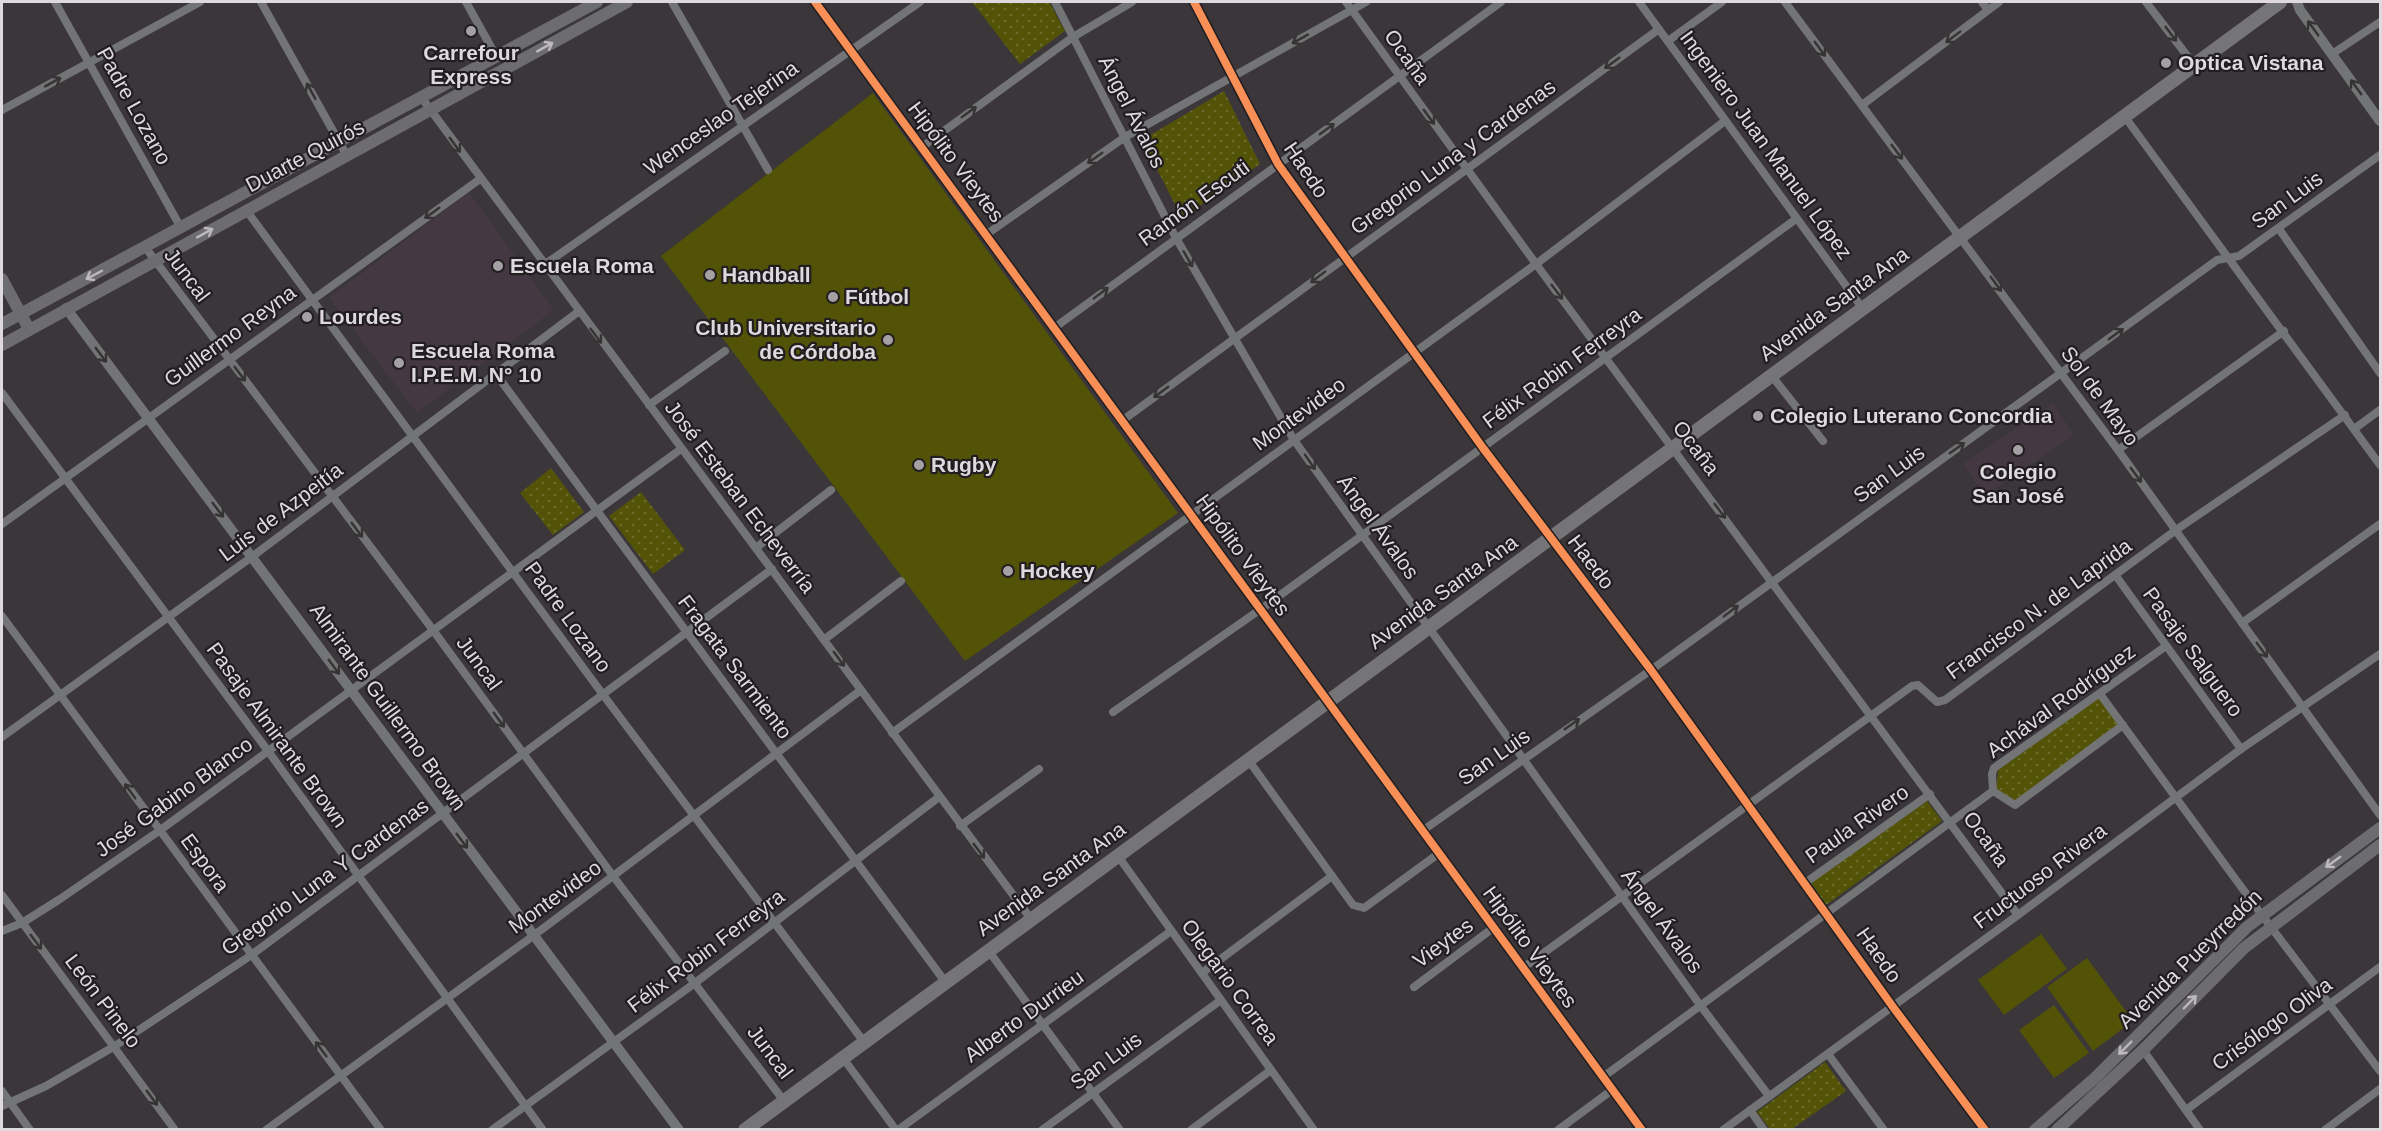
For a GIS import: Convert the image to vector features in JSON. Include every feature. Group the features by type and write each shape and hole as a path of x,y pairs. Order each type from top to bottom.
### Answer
{"main road":[{"name":"Duarte Quirós","path":"2,324 597,2"},
{"name":"Duarte Quirós","path":"2,345 627,2"},
{"name":"Avenida Santa Ana","path":"745,1130 988,950 1328,704 1673,447 2280,2"},
{"path":"2,279 29,329"},
{"name":"Avenida Pueyrredón","path":"2054,1126 2095,1078 2261,914 2380,828"},
{"name":"Avenida Pueyrredón","path":"2036,1130 2054,1126 2143,1050 2244,948 2270,926 2380,845"}],"street":[{"name":"Padre Lozano","path":"55,2 182,228"},
{"path":"2,110 200,2"},
{"path":"261,2 347,156"},
{"path":"466,2 496,56"},
{"path":"672,2 768,170"},
{"name":"Hipólito Vieytes","path":"815,2 1642,1130"},
{"name":"Wenceslao Tejerina","path":"544,265 920,2"},
{"name":"Ángel Ávalos","path":"1055,2 1176,238 1294,440 1700,1005 1769,1096"},
{"path":"922,147 1073,37 1132,2"},
{"name":"Haedo","path":"1194,2 1278,164 1483,448 1651,670 1893,1007 1985,1130"},
{"name":"Ocaña","path":"1346,2 1536,264 2018,915"},
{"path":"987,234 1125,137 1366,2"},
{"name":"Ramón Escuti","path":"1054,328 1501,2"},
{"name":"Ingeniero Juan Manuel López","path":"1639,2 1863,309"},
{"path":"1668,41 1722,2"},
{"name":"Sol de Mayo","path":"1785,2 2118,450 2380,815"},
{"path":"1982,2 1988,10"},
{"path":"1862,105 2000,2"},
{"path":"2146,2 2195,66"},
{"path":"2297,2 2380,121"},
{"path":"2332,54 2380,22"},
{"name":"Gregorio Luna y Cardenas","path":"1123,420 1659,29"},
{"name":"José Esteban Echeverría","path":"421,98 578,312 757,547 960,826 1031,919"},
{"path":"2125,117 2380,465"},
{"name":"Montevideo","path":"892,733 1536,264 1725,121"},
{"name":"San Luis","path":"1422,831 1651,670 1772,580 2062,374 2217,260 2239,256 2380,155"},
{"name":"Guillermo Reyna","path":"2,524 312,298 480,179"},
{"name":"Padre Lozano","path":"246,210 604,696 864,1042"},
{"name":"Félix Robin Ferreyra","path":"1113,712 1261,609 1796,219"},
{"path":"2279,229 2380,373"},
{"name":"Juncal","path":"145,247 784,1101"},
{"name":"Almirante Guillermo Brown","path":"66,308 679,1130"},
{"name":"Luis de Azpeitía","path":"2,736 253,556 578,312"},
{"path":"2118,450 2284,331"},
{"path":"649,405 725,351"},
{"name":"Fragata Sarmiento","path":"496,374 946,982"},
{"path":"1772,376 1822,441"},
{"name":"Pasaje Almirante Brown","path":"2,393 268,751 543,1130"},
{"path":"2354,429 2380,410"},
{"name":"Francisco N. de Laprida","path":"1522,968 1912,686 1917,685 1936,702 1945,700 2176,530 2345,415"},
{"name":"José Gabino Blanco","path":"2,931 22,923 159,831 514,573 681,448"},
{"path":"757,547 831,490"},
{"path":"2242,622 2380,524"},
{"name":"Gregorio Luna Y Cardenas","path":"6,1104 115,1046 250,956 604,696 772,569"},
{"name":"Pasaje Salguero","path":"2116,576 2241,749"},
{"path":"825,639 901,581"},
{"name":"Espora","path":"2,615 250,956 381,1130"},
{"name":"Achával Rodríguez","path":"1993,791 1994,768 2166,646"},
{"name":"Fructuoso Rivera","path":"1723,1130 2241,749 2380,654"},
{"name":"Montevideo","path":"266,1130 533,936 861,690"},
{"path":"2100,694 2261,914 2331,1003 2380,1071"},
{"name":"Achával Rodríguez","path":"1993,791 2015,805 2123,725"},
{"path":"1249,761 1332,876 1353,904 1358,907 1364,908 1438,854"},
{"path":"960,826 1039,769"},
{"name":"Achával Rodríguez","path":"1603,1077 1993,791"},
{"name":"Paula Rivero","path":"1805,883 1930,794"},
{"name":"Félix Robin Ferreyra","path":"492,1130 695,983 939,797"},
{"name":"Olegario Correa","path":"1118,856 1314,1130"},
{"path":"1202,973 1332,876"},
{"name":"León Pinelo","path":"2,895 175,1130"},
{"name":"Vieytes","path":"1414,987 1493,928"},
{"name":"Alberto Durrieu","path":"897,1130 1171,931"},
{"path":"988,950 1120,1130"},
{"name":"Crisólogo Oliva","path":"2186,1110 2380,966"},
{"name":"San Luis","path":"1042,1130 1221,999"},
{"path":"2143,1050 2200,1130"},
{"path":"1828,1054 1884,1130"},
{"path":"843,1058 897,1130"},
{"path":"1191,1130 1271,1070"},
{"path":"1558,1130 1612,1089"},
{"path":"2325,1130 2380,1089"},
{"path":"2,1091 6,1104 30,1130"},
{"path":"1750,1110 1764,1130"}],"shaded area":[{"path":"972,2 1049,2 1065,31 1020,64"},
{"path":"1224,91 1260,164 1182,218 1142,140"},
{"name":"Club Universitario de Córdoba","path":"873,93 1178,513 965,661 661,256"},
{"path":"469,192 554,310 417,413 329,298"},
{"name":"Colegio San José","path":"2053,403 2074,435 1985,496 1963,464"},
{"path":"551,468 584,512 553,535 520,493"},
{"path":"641,492 685,550 653,574 609,516"},
{"path":"2100,697 2120,724 2015,801 1996,789 1998,770"},
{"path":"1927,801 1942,821 1826,905 1811,884 1813,881"},
{"path":"2041,934 2067,969 2004,1015 1978,980"},
{"path":"2087,958 2133,1021 2093,1051 2047,987"},
{"path":"2054,1005 2089,1053 2054,1078 2019,1030"},
{"path":"1825,1062 1846,1091 1792,1129 1770,1129 1757,1112"}],"cycle path":[{"path":"815,2 1642,1130"},
{"path":"1194,2 1278,164 1483,448 1651,670 1893,1007 1985,1130"}],"place":[{"name":"Carrefour Express","path":"471,31"},
{"name":"Optica Vistana","path":"2166,63"},
{"name":"Escuela Roma","path":"498,266"},
{"name":"Handball","path":"710,275"},
{"name":"Fútbol","path":"833,297"},
{"name":"Lourdes","path":"307,317"},
{"name":"Club Universitario de Córdoba","path":"888,340"},
{"name":"Escuela Roma I.P.E.M. N° 10","path":"399,363"},
{"name":"Colegio Luterano Concordia","path":"1758,416"},
{"name":"Colegio San José","path":"2018,450"},
{"name":"Rugby","path":"919,465"},
{"name":"Hockey","path":"1008,571"}]}
